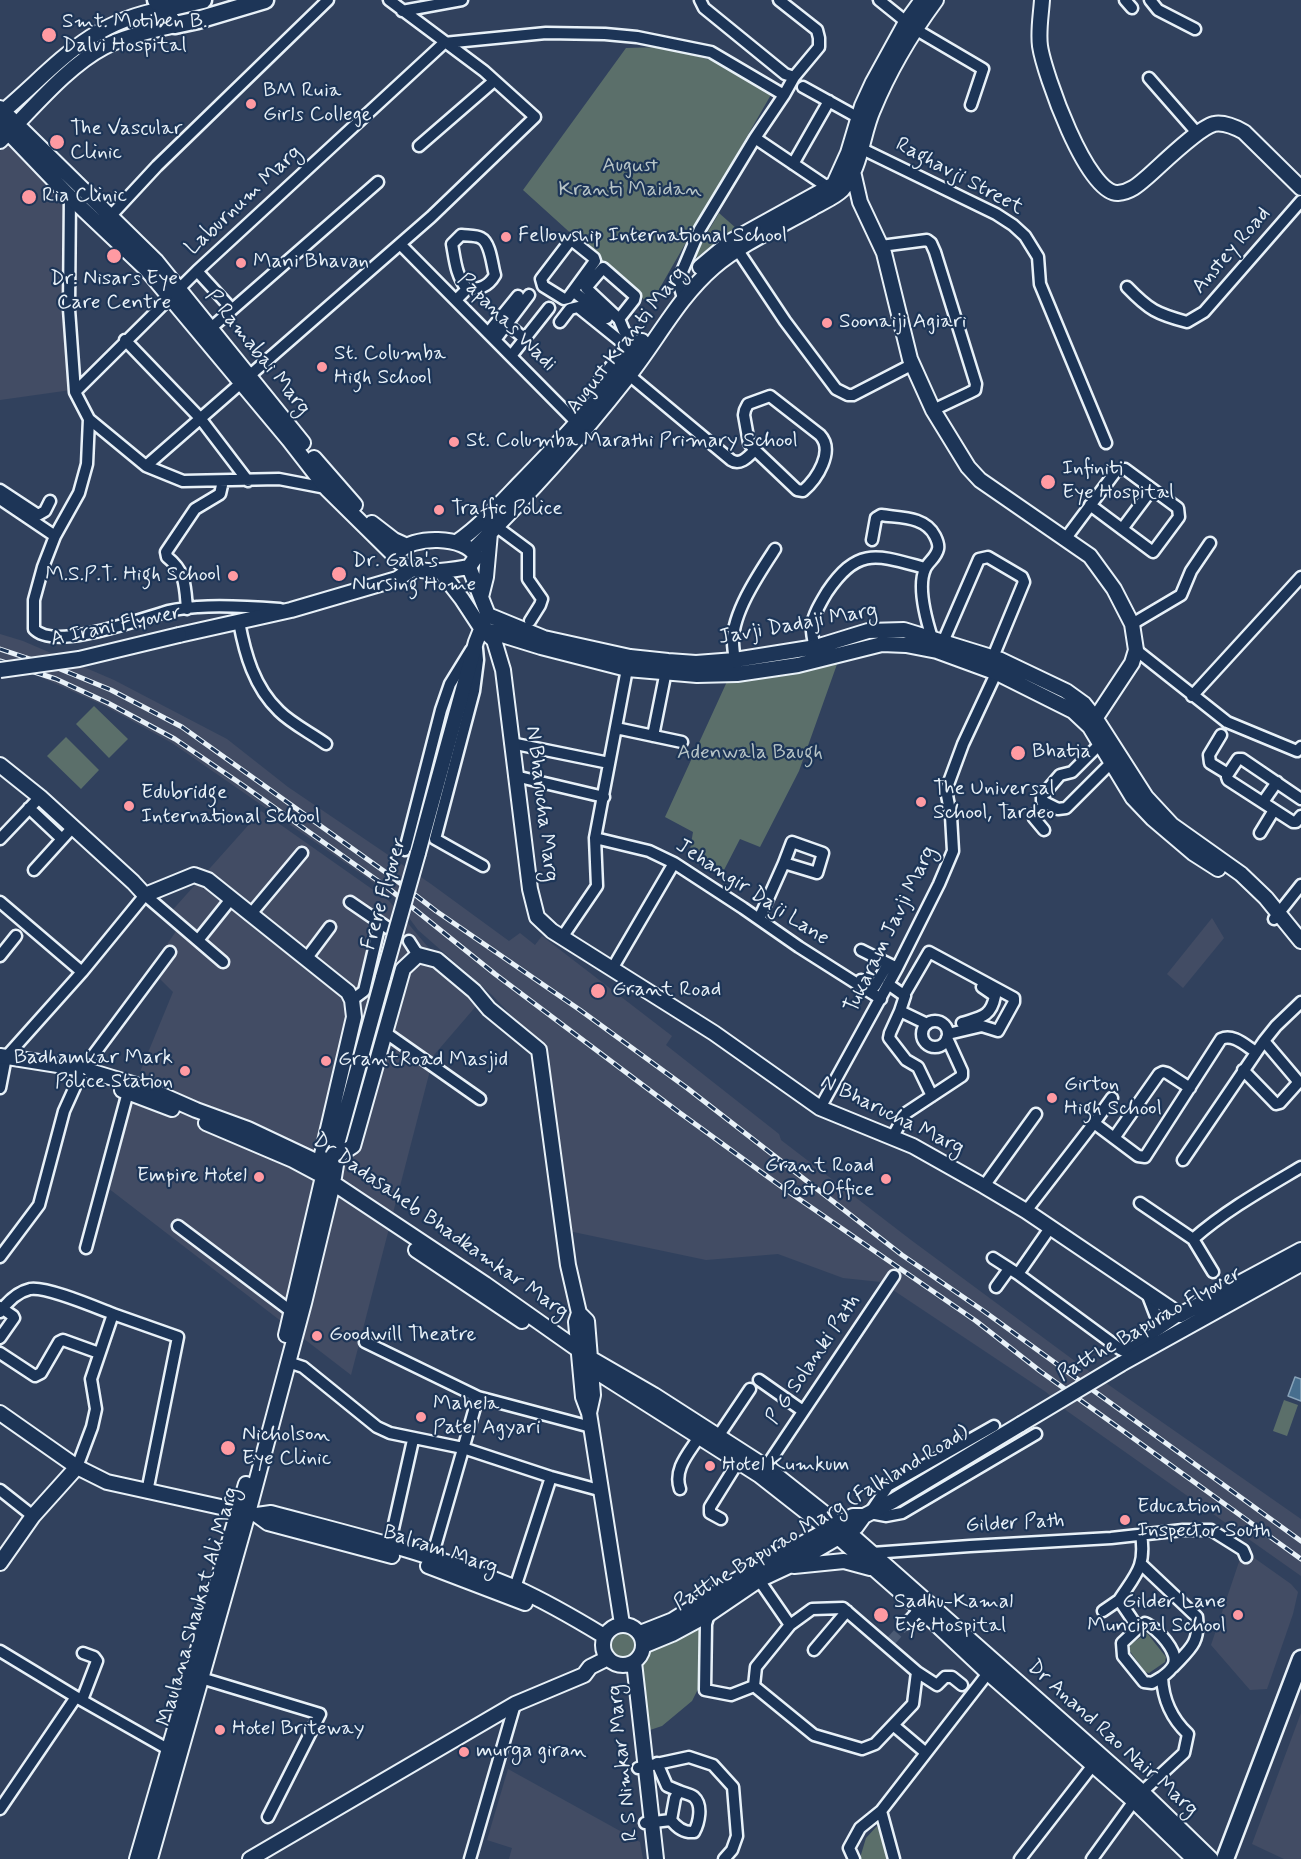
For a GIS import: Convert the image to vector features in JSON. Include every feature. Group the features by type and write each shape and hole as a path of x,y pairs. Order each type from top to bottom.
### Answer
{"main road":[{"path":"4,122 25,92 66,54 97,32 150,12 160,5 203,0"},
{"path":"4,122 38,104 76,66 104,47 140,34 265,0"},
{"path":"860,202 835,189 879,95 893,57 922,0"},
{"path":"910,26 936,0"},
{"path":"1042,0 1039,43 1046,73 1071,138 1102,186 1111,192 1119,193 1134,188 1198,134 1215,124 1233,126 1244,132 1301,188"},
{"path":"184,2 198,20"},
{"path":"160,5 175,25"},
{"path":"893,57 873,82 859,118 853,148 853,172 860,202 881,246 890,273 913,364 933,410 968,467 980,480 1090,556 1114,589 1132,624 1134,653 1132,663 1124,670 1091,721"},
{"path":"25,92 38,104"},
{"name":"P Ramabai Marg","path":"4,122 71,179 105,221"},
{"name":"P Ramabai Marg","path":"4,122 70,196 105,221 151,266 334,489 404,566 414,568"},
{"name":"August Kranti Marg","path":"473,550 494,530 601,402 681,293 714,267 734,245 835,189 853,172"},
{"name":"P Ramabai Marg","path":"174,293 211,328 246,380"},
{"name":"August Kranti Marg","path":"457,542 489,515 580,426"},
{"name":"P Ramabai Marg","path":"334,489 377,528 405,545"},
{"path":"481,597 494,530"},
{"path":"397,558 405,545 444,540 457,542 473,550 476,557 469,567 441,572 414,568"},
{"path":"469,567 488,615 476,642"},
{"name":"A Irani Flyover","path":"0,670 79,659 291,610 397,579 414,568"},
{"path":"441,572 481,628"},
{"name":"Javji Dadaji Marg","path":"488,615 544,638 667,667"},
{"name":"Javji Dadaji Marg","path":"481,628 627,669 712,668 817,662 882,644 906,645 997,663"},
{"name":"N Bharucha Marg","path":"481,628 494,640 502,670 530,889 537,916 552,931 714,1033 819,1108 914,1146 984,1186 1026,1211 1180,1315"},
{"name":"Javji Dadaji Marg","path":"736,667 868,631 904,630 937,640 997,663 1091,721 1146,797 1156,815"},
{"name":"Frere Flyover","path":"329,1170 383,978 411,851 476,642"},
{"name":"Javji Dadaji Marg","path":"1091,721 1100,744 1133,798 1196,849 1239,878 1277,917 1300,949"},
{"path":"0,765 40,796 145,895 194,875 208,880 348,992 352,1000 354,1017 329,1170"},
{"path":"329,1170 353,1146 403,969 418,955 437,960 474,991 489,1009 539,1050 568,1265 579,1313 587,1321 583,1397 589,1413 599,1490 622,1624"},
{"name":"Dr Dadasaheb Bhadkamkar Marg","path":"3,1061 146,1088 248,1129 329,1170 617,1384 759,1475 838,1531"},
{"name":"Dr Dadasaheb Bhadkamkar Marg","path":"81,1074 293,1160 329,1170"},
{"name":"Maulana Shaukat Ali Marg","path":"150,1859 174,1752 248,1513 292,1312 329,1170"},
{"name":"Maulana Shaukat Ali Marg","path":"137,1859 201,1678 248,1513 288,1362 329,1170"},
{"path":"1180,1315 1301,1250"},
{"name":"Patthe Bapurao Flyover","path":"1021,1424 1120,1364 1301,1264"},
{"name":"Dr Dadasaheb Bhadkamkar Marg","path":"585,1359 654,1395 766,1467 838,1531"},
{"path":"589,1413 598,1395 617,1384"},
{"name":"Balram Marg","path":"0,1413 77,1467 107,1482 248,1513 271,1513 333,1535 430,1562 513,1592 558,1613 616,1655"},
{"name":"Patthe Bapurao Marg (Falkland Road)","path":"676,1625 709,1614 759,1580 789,1566 838,1531 856,1527 867,1514 1021,1424"},
{"path":"0,1563 33,1516 77,1467"},
{"path":"642,1640 676,1625 740,1578 838,1531"},
{"name":"Dr Anand Rao Nair Marg","path":"838,1531 872,1554 1093,1765 1138,1796 1194,1859"},
{"name":"Dr Anand Rao Nair Marg","path":"838,1531 875,1570 992,1668 1211,1859"},
{"path":"789,1566 844,1561 875,1570"},
{"path":"250,1859 515,1704 584,1675 590,1667 616,1655 642,1653 642,1640 629,1625 622,1624 612,1628 616,1655"},
{"name":"R S Nimkar Marg","path":"616,1655 646,1766 650,1859"},
{"path":"1237,1859 1301,1659"},
{"path":"1225,1859 1278,1734 1301,1687"},
{"name":"R S Nimkar Marg","path":"648,1823 656,1859"}],"street":[{"path":"105,221 157,166 328,0"},
{"path":"146,466 400,244 535,117 494,81 389,0"},
{"path":"402,11 462,0"},
{"path":"700,0 704,8 785,74 794,77"},
{"path":"681,293 678,281 700,228 794,77 819,47 817,30 779,0"},
{"path":"879,0 910,26 982,69 971,105"},
{"path":"1150,0 1158,10 1195,28"},
{"path":"444,43 546,33 638,37 711,52 784,95"},
{"name":"Laburnum Marg","path":"75,392 197,271 444,43"},
{"path":"1149,78 1198,134"},
{"path":"419,146 494,81"},
{"path":"803,87 859,118"},
{"path":"793,164 829,101"},
{"path":"755,138 835,189"},
{"name":"Raghavji Street","path":"853,148 996,214 1025,236 1038,257 1040,284 1106,443"},
{"path":"71,179 69,309 75,392 89,419 146,466 183,481 279,479 334,489"},
{"path":"211,328 378,182"},
{"name":"Anstey Road","path":"1127,287 1144,305 1164,316 1187,322 1204,312 1301,201"},
{"path":"456,300 467,289 483,288 492,281 495,275 484,241 481,238 461,235 452,244 457,270 467,289"},
{"path":"881,246 927,240 935,252 976,384 975,390 933,410"},
{"path":"572,241 595,261 573,291 568,298 562,298 543,286 541,281 542,276 567,242 572,241"},
{"name":"Papanas Wadi","path":"400,244 580,426"},
{"path":"734,245 784,321 836,388 848,395 853,395 913,364"},
{"path":"619,319 634,300 634,296 603,268 586,288 619,319 637,350"},
{"path":"197,271 229,306"},
{"path":"573,291 624,331"},
{"path":"524,296 507,324 492,336 524,296"},
{"path":"560,322 570,309 578,307 637,350"},
{"path":"511,356 549,308"},
{"path":"507,324 525,339"},
{"path":"125,340 200,418 248,481"},
{"path":"601,402 597,387 599,381 637,350"},
{"path":"625,372 735,463 741,462 755,450"},
{"path":"770,396 820,435 826,449 825,458 810,486 803,491 797,490 755,450 749,443 745,410 748,405 770,396"},
{"path":"89,419 87,464 79,493 55,536 34,600 34,629 38,634 58,637 80,634 131,623 164,612 187,609 245,606 291,610"},
{"path":"1066,538 1090,505 1116,471 1125,469 1178,508 1179,517 1153,552 1090,505"},
{"path":"187,609 182,573 167,557 166,552 195,509 220,494 223,481"},
{"path":"1122,529 1152,489"},
{"path":"0,490 38,514 45,511 50,501"},
{"path":"0,499 55,536"},
{"path":"45,511 63,523"},
{"path":"872,540 876,518 879,515 925,523 931,528 937,540 938,549 933,560 925,568 922,594 924,613 937,640"},
{"path":"494,530 528,550 528,579 542,599 530,621"},
{"path":"1132,624 1181,595 1191,571 1210,543"},
{"path":"736,667 732,642 739,614 761,570 775,549"},
{"name":"Tukaram Javji Marg","path":"819,1108 881,999 888,984 892,966 906,951 953,851 951,816 946,790 997,663 1024,582 1022,577 988,556 979,559 937,640"},
{"path":"817,662 812,627 816,612 839,575 850,565 862,559 888,558 925,568"},
{"path":"1192,696 1301,577"},
{"path":"240,622 245,650 260,688 280,712 326,744"},
{"path":"476,642 478,660 474,691 435,839 483,866"},
{"path":"1134,653 1227,722 1297,751 1301,747"},
{"path":"653,736 667,667"},
{"path":"563,936 597,886 595,838 627,669"},
{"path":"616,728 682,742"},
{"path":"1221,735 1208,759 1228,774"},
{"path":"511,743 609,763"},
{"path":"1100,744 1072,772 1058,776 1042,796 1042,801 1062,810 1071,806 1112,762"},
{"path":"1301,799 1240,758 1228,774 1228,780 1295,823 1301,816"},
{"path":"515,776 604,796"},
{"path":"1263,802 1277,782"},
{"path":"0,839 40,796"},
{"path":"1044,830 1034,821 1034,815 1046,804"},
{"path":"29,808 62,839"},
{"path":"1260,832 1274,810"},
{"path":"34,870 73,827"},
{"name":"Jehangir Daji Lane","path":"595,838 649,851 674,863 881,999"},
{"path":"250,915 302,853"},
{"path":"612,969 674,863"},
{"path":"759,920 784,863"},
{"path":"1277,917 1301,885"},
{"path":"0,1088 3,1061 82,972 145,895 199,939 223,962"},
{"path":"199,939 231,899"},
{"path":"0,902 82,972"},
{"path":"350,902 384,926 364,991 352,1000"},
{"path":"306,959 330,927"},
{"path":"0,956 16,936"},
{"path":"409,941 418,955"},
{"path":"861,950 892,966 876,986"},
{"path":"906,951 994,994 995,1000 986,1015 962,1023"},
{"path":"0,1257 39,1205 64,1111 81,1074 170,952"},
{"path":"892,1138 906,1113 960,1078 963,1073 948,1036 946,1026 933,1021 927,1024 922,1031 922,1036 927,1044 937,1047 942,1045 948,1036 982,1026 998,1031 1014,1002 1014,998 931,952 927,952 904,995"},
{"path":"850,980 854,976 876,986 881,999"},
{"path":"888,984 906,999 889,1038 906,1060 918,1067 932,1096"},
{"path":"1183,1160 1264,1041 1301,1002"},
{"path":"900,1011 927,1024"},
{"path":"386,1033 480,1099"},
{"path":"1094,1123 1138,1156 1145,1157 1221,1039 1226,1036 1233,1038 1256,1052"},
{"path":"1243,1070 1276,1104 1280,1103 1297,1084 1297,1080 1264,1041"},
{"path":"1114,1138 1163,1072 1190,1088"},
{"path":"86,1248 128,1092"},
{"path":"1026,1211 1112,1098"},
{"path":"984,1186 1036,1114"},
{"path":"1193,1239 1226,1213 1301,1167"},
{"path":"1140,1203 1193,1239 1214,1272"},
{"path":"178,1226 292,1312"},
{"path":"996,1287 1050,1228"},
{"path":"993,1258 1124,1351 1180,1315"},
{"name":"P G Solanki Path","path":"766,1467 894,1276"},
{"path":"0,1338 14,1318 1,1309 14,1295 32,1289 48,1291 178,1337 147,1492"},
{"path":"1147,1293 1160,1327"},
{"path":"77,1467 92,1427 96,1409 92,1379 113,1314"},
{"path":"0,1353 35,1376 41,1373 59,1342 63,1340 99,1353"},
{"path":"365,1342 478,1397 591,1427"},
{"path":"288,1362 308,1371 383,1431 413,1440 463,1448 599,1490"},
{"path":"759,1380 803,1411"},
{"path":"719,1435 750,1389"},
{"path":"430,1562 478,1397"},
{"path":"867,1514 888,1486 994,1426"},
{"path":"867,1514 886,1516 902,1513 1036,1434"},
{"path":"680,1489 679,1468 699,1437"},
{"path":"389,1550 413,1440"},
{"path":"721,1519 710,1513 710,1507 738,1462"},
{"path":"513,1592 551,1477"},
{"path":"0,1490 33,1516"},
{"name":"Gilder Path","path":"872,1554 1211,1530 1243,1550 1246,1557"},
{"path":"1103,1611 1119,1600 1142,1565 1144,1551 1141,1534"},
{"path":"1142,1565 1197,1617 1198,1630 1195,1644 1173,1667 1162,1677 1152,1683 1144,1682 1123,1656 1122,1643 1145,1623 1157,1630 1173,1651 1175,1662 1173,1667"},
{"path":"759,1580 790,1625"},
{"path":"1119,1600 1138,1628"},
{"path":"754,1686 756,1666 790,1625 812,1609 843,1608 889,1643 917,1672 937,1685 945,1677 952,1677 962,1685"},
{"path":"907,1623 920,1609"},
{"path":"814,1650 847,1611"},
{"path":"709,1614 706,1624 705,1690 731,1695 754,1686"},
{"path":"0,1651 79,1699 174,1752"},
{"path":"0,1809 79,1699 97,1661 83,1653"},
{"path":"854,1859 849,1848 860,1828 881,1811 992,1668"},
{"path":"754,1686 814,1735 862,1749 875,1744 913,1704 917,1672"},
{"path":"1092,1859 1138,1796 1184,1753 1188,1734 1174,1721 1163,1694 1162,1677"},
{"path":"201,1678 320,1714 268,1817"},
{"path":"471,1859 515,1704"},
{"path":"893,1725 926,1753"},
{"path":"646,1766 689,1757 713,1765 733,1787 737,1836 732,1850 724,1859"},
{"path":"1020,1859 1093,1765"},
{"path":"646,1766 667,1786 694,1797 698,1803 699,1818 694,1832 688,1833 671,1820"},
{"path":"671,1820 675,1798 679,1791"},
{"path":"881,1811 894,1859"},
{"path":"648,1823 671,1820"}],"shaded area":[{"path":"9,142 65,199 71,390 0,400 0,151"},
{"path":"0,634 23,641 114,680 227,739 288,787 431,884 509,941 520,933 535,945 542,936 672,1036 666,1045 779,1134 781,1140 911,1240 1083,1367 1301,1519 1301,1576 1067,1411 1046,1392 881,1282 843,1278 778,1254 706,1260 564,1230 542,1048 492,995 418,930 393,896 172,743 105,706 34,674 0,664"},
{"path":"261,811 389,901 477,1005 434,1055 351,1375 108,1188 138,1077 173,992 150,969 179,927 169,914"},
{"path":"1212,918 1224,938 1183,988 1167,974"},
{"path":"1295,1377 1301,1379 1301,1401 1288,1396"},
{"path":"1243,1550 1291,1584 1298,1592 1293,1614 1267,1689 1250,1690 1211,1645"},
{"path":"1301,1713 1301,1859 1284,1859 1252,1844"},
{"path":"508,1769 640,1842 643,1859 509,1859 512,1848 487,1840"}],"green space":[{"name":"August Kranti Maidan","path":"662,47 718,62 745,80 772,93 650,305 523,190 626,48"},
{"path":"719,213 737,229 690,262"},
{"name":"Adenwala Baugh","path":"841,653 799,771 760,847 740,839 724,870 690,850 693,832 665,817 730,675"},
{"path":"94,706 128,739 109,758 76,724"},
{"path":"66,737 99,770 81,789 47,756"},
{"path":"1284,1400 1298,1405 1287,1436 1273,1431"},
{"path":"693,1621 699,1629 703,1646 698,1689 692,1701 662,1726 644,1732 637,1668 655,1637"},
{"path":"624,1633 633,1636 636,1645 633,1654 624,1657 615,1654 612,1645 615,1636"},
{"path":"1147,1633 1166,1657 1165,1662 1149,1673 1145,1672 1129,1650 1131,1644"},
{"path":"877,1826 889,1859 861,1859 866,1838"}],"tunnel":[{"path":"891,1641 907,1623"}],"railway":[{"path":"0,649 60,669 111,690 182,727 388,874 436,911 580,1010 687,1088 902,1255 985,1312 1301,1541"},
{"path":"0,661 56,679 108,703 175,739 244,786 388,888 495,974 680,1113 786,1190 976,1321 1040,1371 1301,1559"}],"place":[{"name":"Smt. Motiben B. Dalvi Hospital","path":"49,35"},
{"name":"BM Ruia Girls College","path":"251,104"},
{"name":"The Vascular Clinic","path":"57,142"},
{"name":"Ria Clinic","path":"29,197"},
{"name":"Fellowship International School","path":"506,237"},
{"name":"Dr. Nisars Eye Care Centre","path":"114,256"},
{"name":"Mani Bhavan","path":"241,263"},
{"name":"Soonaiji Agiari","path":"827,323"},
{"name":"St. Columba High School","path":"322,367"},
{"name":"St. Columba Marathi Primary School","path":"454,442"},
{"name":"Infiniti Eye Hospital","path":"1048,482"},
{"name":"Traffic Police","path":"439,510"},
{"name":"Dr. Gala's Nursing Home","path":"339,574"},
{"name":"M.S.P.T. High School","path":"233,576"},
{"name":"Bhatia","path":"1018,753"},
{"name":"The Universal School, Tardeo","path":"921,802"},
{"name":"Edubridge International School","path":"129,806"},
{"name":"Grant Road","path":"598,991"},
{"name":"GrantRoad Masjid","path":"326,1061"},
{"name":"Badhamkar Mark Police Station","path":"185,1071"},
{"name":"Girton High School","path":"1052,1098"},
{"name":"Empire Hotel","path":"259,1177"},
{"name":"Grant Road Post Office","path":"886,1179"},
{"name":"Goodwill Theatre","path":"317,1336"},
{"name":"Mahela Patel Agyari","path":"421,1417"},
{"name":"Nicholson Eye Clinic","path":"228,1448"},
{"name":"Hotel Kumkum","path":"710,1466"},
{"name":"Education Inspector South","path":"1125,1520"},
{"name":"Sadhu-Kamal Eye Hospital","path":"881,1615"},
{"name":"Gilder Lane Muncipal School","path":"1238,1615"},
{"name":"Hotel Briteway","path":"220,1730"},
{"name":"murga giran","path":"464,1752"}]}
